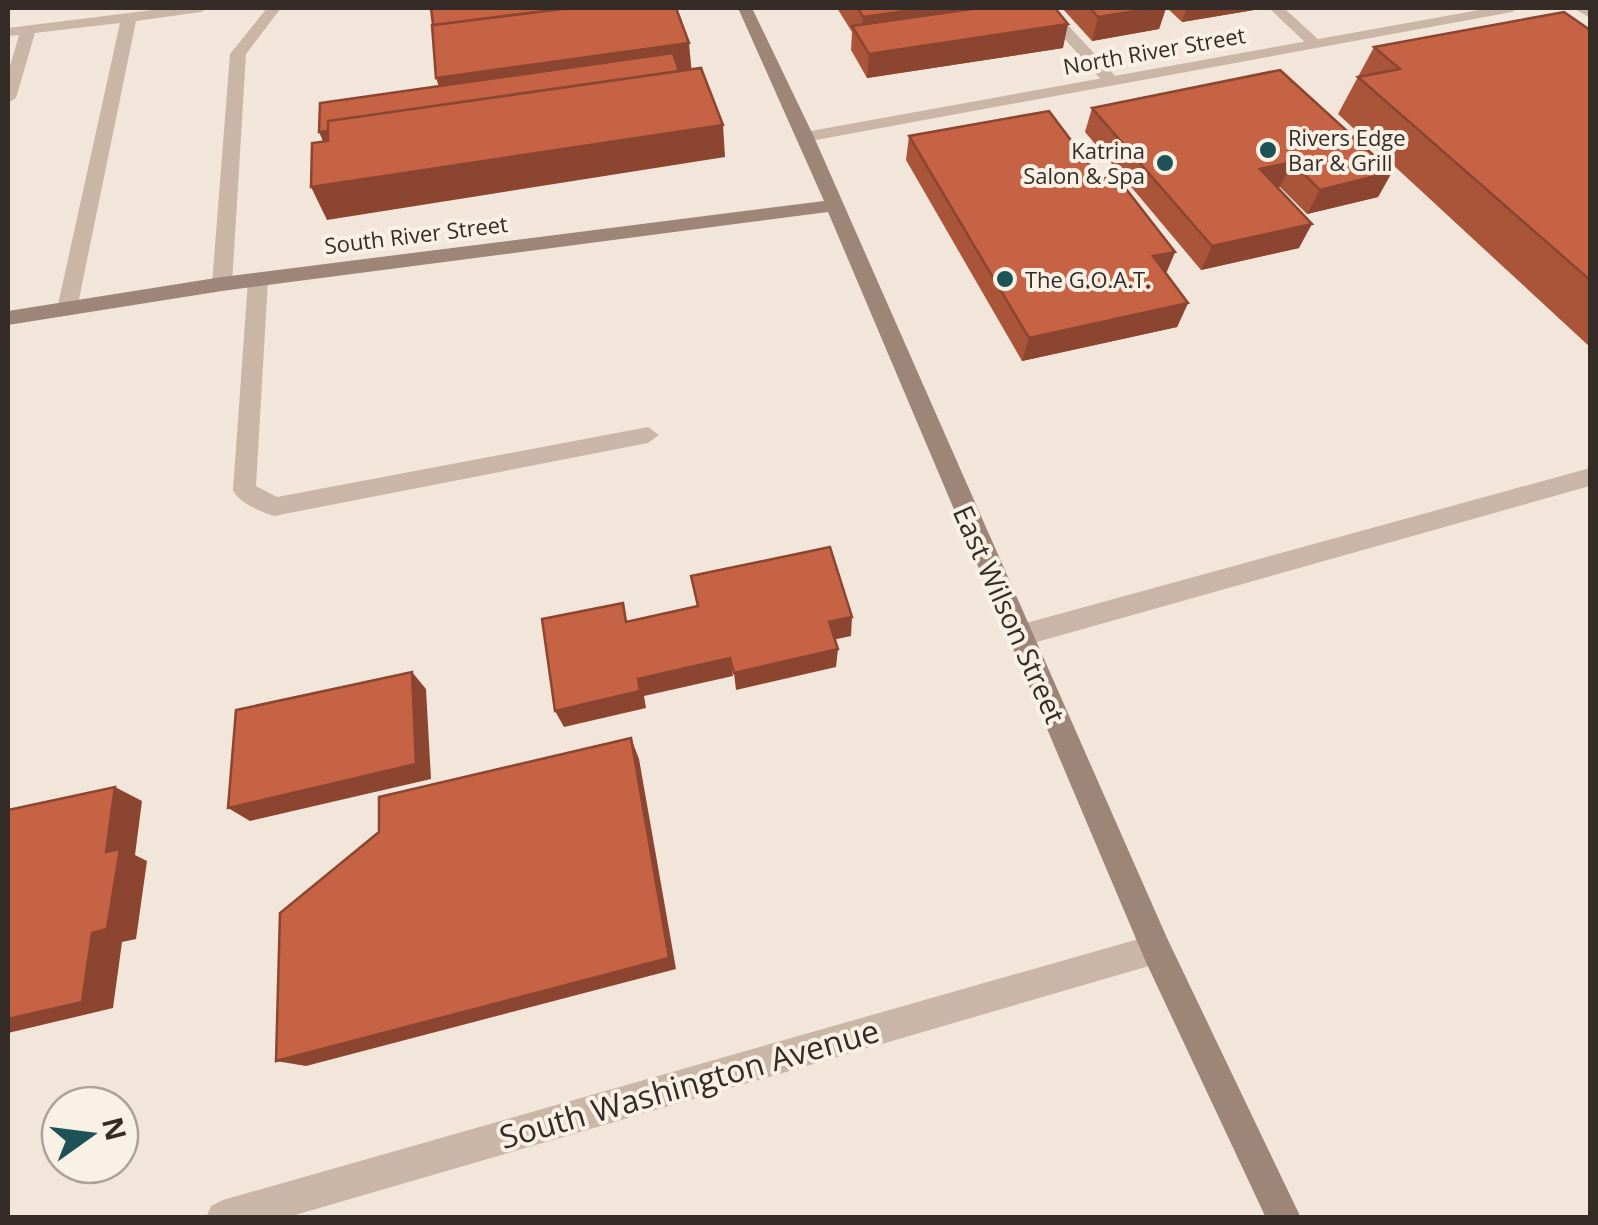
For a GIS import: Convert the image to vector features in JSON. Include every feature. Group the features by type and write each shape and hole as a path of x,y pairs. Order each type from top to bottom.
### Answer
{"main road":[{"name":"East Wilson Street","path":"745,8 805,137 1156,949 1284,1218"},
{"name":"South River Street","path":"8,318 222,284 833,206"}],"street":[{"path":"8,32 201,8"},
{"path":"222,284 238,54 274,8"},
{"path":"1044,8 1111,81"},
{"path":"1276,8 1315,44"},
{"name":"North River Street","path":"805,137 1512,8"},
{"path":"1580,8 1590,14"},
{"path":"67,309 130,16"},
{"path":"8,98 29,29"},
{"path":"258,280 244,490 274,507 648,435"},
{"path":"1019,636 1122,611 1472,507 1590,477"},
{"name":"South Washington Avenue","path":"223,1218 1156,949"}],"building":[{"path":"431,8 570,8 433,25"},
{"path":"569,8 676,8 689,43 436,78 432,25"},
{"path":"858,8 927,8 863,17"},
{"path":"979,8 1055,8 1068,24 869,54 852,26"},
{"path":"1090,8 1154,8 1098,17"},
{"path":"1564,12 1590,30 1590,280 1358,77 1400,69 1374,47"},
{"path":"673,53 679,71 328,121 328,131 319,132 320,103"},
{"path":"701,68 723,125 311,187 312,143 328,141 328,121"},
{"path":"1280,70 1392,172 1320,190 1292,162 1260,169 1312,224 1212,246 1092,108"},
{"path":"1049,111 1100,179 1116,176 1175,252 1153,256 1188,303 1029,338 909,136"},
{"path":"830,547 852,617 829,622 838,649 734,673 730,658 638,679 640,691 555,711 542,619 623,603 626,622 698,606 691,576"},
{"path":"412,672 416,764 228,808 236,710"},
{"path":"631,738 669,958 276,1061 280,913 379,832 379,797"},
{"path":"115,787 106,852 120,849 107,929 92,933 82,1002 8,1019 8,810"}],"place":[{"name":"Rivers Edge Bar & Grill","path":"1268,150"},
{"name":"Katrina Salon & Spa","path":"1165,163"},
{"name":"The G.O.A.T.","path":"1005,279"}]}
